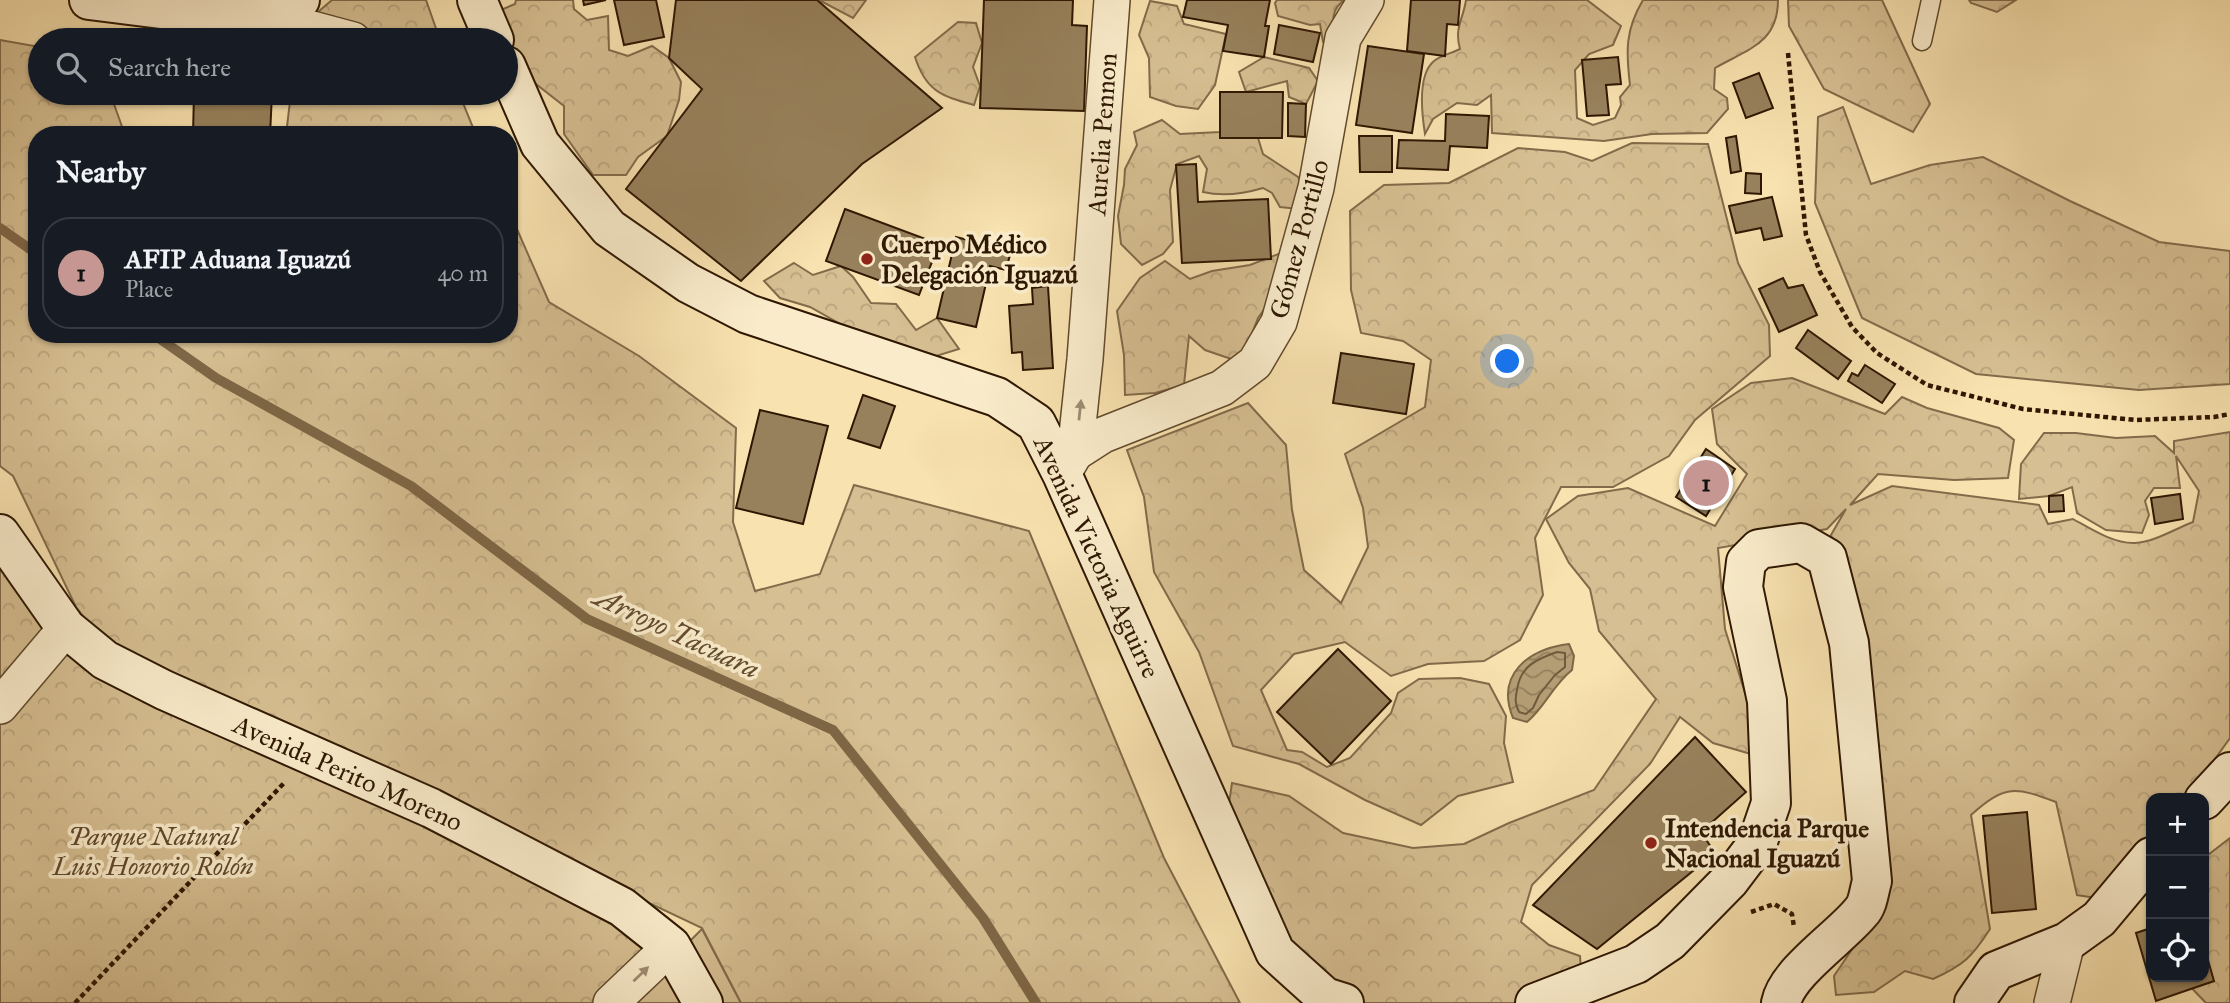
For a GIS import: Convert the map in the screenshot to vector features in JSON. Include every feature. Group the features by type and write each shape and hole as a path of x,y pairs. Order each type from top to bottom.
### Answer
{"main road":[{"path":"89,0 240,19 264,16 299,0"},
{"path":"477,0 490,28"},
{"name":"Avenida Victoria Aguirre","path":"518,99 540,144 609,228 688,283 748,314 998,397 1036,424 1069,464 1275,952 1325,997 1344,1003"},
{"name":"Avenida Perito Moreno","path":"0,534 66,628 105,660 152,684 431,807 622,907 671,946 703,1003"},
{"path":"1535,1003 1636,964 1670,941 1729,881 1757,844 1771,803 1768,701 1743,587 1746,562 1759,549 1801,543 1827,558 1849,643 1872,881 1864,910 1803,969 1783,995 1781,1003"},
{"path":"2209,795 2230,772"},
{"path":"1974,1003 1997,971 2067,942 2099,919 2146,863"}],"street":[{"name":"Aurelia Pennon","path":"1069,464 1085,359 1112,0"},
{"name":"Gómez Portillo","path":"1069,464 1104,435 1222,388 1255,363 1279,322 1317,188 1343,38 1366,0"},
{"path":"264,16 308,28"},
{"path":"0,706 66,628"},
{"path":"2052,1003 2067,942"},
{"path":"611,1003 671,946"}],"lane":[{"path":"1922,41 1931,0"}],"path":[{"path":"1788,53 1806,235 1820,272 1852,327 1877,353 1927,384 2023,409 2134,420 2230,414"},
{"path":"75,1003 311,755"},
{"path":"1748,913 1774,904 1792,914 1803,969"}],"green space":[{"path":"332,0 426,0 436,28 299,28"},
{"path":"516,0 573,0 574,9 587,20 608,16 609,50 628,56 652,46 669,58 681,82 679,100 667,136 638,157 626,175 593,175 564,134 564,106 536,84 518,61 518,28 503,28 496,12 515,4"},
{"path":"819,0 866,0 853,18"},
{"path":"1277,0 1344,0 1333,17 1333,49 1323,42 1320,24 1310,25 1278,16 1275,3"},
{"path":"1466,0 1587,0 1621,26 1613,45 1589,54 1575,70 1577,118 1593,125 1615,118 1621,105 1620,97 1630,85 1628,41 1633,21 1643,0 1778,0 1777,14 1767,35 1759,43 1715,68 1714,89 1727,98 1728,109 1707,133 1652,134 1604,141 1492,133 1491,95 1477,105 1457,103 1433,119 1425,134 1422,96 1425,76 1434,61 1460,49 1458,30"},
{"path":"1788,0 1882,0 1930,104 1913,132 1824,89 1789,26"},
{"path":"1969,0 2016,0 1997,12"},
{"path":"1150,1 1177,6 1184,24 1226,34 1215,85 1198,109 1176,106 1150,97 1149,58 1139,35"},
{"path":"958,22 976,23 982,43 973,67 980,86 974,105 936,90 924,78 915,57"},
{"path":"0,40 28,45 28,105 114,105 122,126 28,126 28,343 518,343 518,231 549,302 639,356 736,428 733,522 755,591 820,574 854,485 1029,531 1164,858 1240,1003 741,1003 702,928 105,645 76,607 13,476 0,466"},
{"path":"1264,57 1309,68 1318,81 1306,104 1289,97 1287,81 1246,92 1239,72"},
{"path":"290,105 464,105 472,126 287,126"},
{"path":"1843,107 1871,184 1930,165 1983,157 2159,242 2230,251 2230,384 2139,390 1976,374 1862,318 1815,203 1818,117"},
{"path":"1162,120 1180,134 1220,132 1247,122 1258,138 1263,154 1298,177 1306,191 1298,209 1280,207 1272,193 1263,188 1233,194 1203,192 1207,169 1199,156 1177,164 1170,190 1173,242 1163,254 1142,265 1121,244 1118,216 1125,169 1137,145 1134,132"},
{"path":"1632,143 1708,144 1738,263 1769,325 1770,356 1695,420 1669,456 1613,487 1561,487 1535,538 1543,595 1520,640 1484,661 1428,664 1391,676 1345,642 1294,654 1261,690 1287,750 1302,752 1327,767 1350,758 1391,713 1398,693 1419,679 1460,678 1489,684 1506,716 1504,743 1513,782 1458,796 1421,825 1365,800 1299,764 1233,746 1199,652 1154,572 1144,497 1127,450 1248,403 1286,445 1292,510 1304,570 1341,603 1368,547 1363,508 1345,454 1425,407 1431,360 1403,341 1361,333 1351,290 1350,211 1384,185 1449,183 1518,148 1565,152 1592,161"},
{"path":"1281,253 1273,297 1258,318 1237,361 1205,350 1189,336 1184,385 1155,393 1125,395 1124,355 1117,311 1140,278 1165,261 1190,279 1212,271 1250,265"},
{"path":"794,263 813,275 841,266 853,277 871,303 896,304 916,330 937,318 959,349 920,361 877,337 844,326 810,307 780,298 764,281"},
{"path":"1792,378 1885,414 1902,397 1927,408 1999,428 2014,440 2008,478 1954,480 1878,474 1850,505 1892,486 2039,505 2048,524 2073,519 2103,535 2127,543 2150,540 2193,522 2199,491 2176,456 2180,488 2154,488 2145,501 2149,515 2142,533 2106,530 2077,513 2072,487 2049,496 2019,499 2021,464 2044,433 2076,433 2116,438 2155,436 2174,453 2174,441 2230,432 2230,738 2191,793 2146,793 2146,854 2102,899 2077,895 2056,802 2020,791 2002,793 1993,798 1971,815 1990,929 1978,947 1960,964 1933,979 1905,971 1874,992 1836,995 1834,976 1855,945 1842,572 1831,535 1846,509 1827,529 1718,548 1725,629 1746,696 1758,756 1713,743 1680,717 1650,764 1532,885 1521,922 1549,945 1580,956 1582,984 1532,1003 1354,1003 1331,994 1221,857 1232,783 1289,796 1343,833 1413,848 1464,844 1509,823 1594,790 1656,699 1599,631 1590,589 1569,563 1546,519 1578,496 1628,488 1715,526 1747,474 1717,444 1712,409 1751,383"},
{"path":"0,562 50,623 0,681"},
{"name":"Parque Natural Luis Honorio Rolón","path":"66,628 671,946 611,1003 0,1003 0,706"},
{"path":"2230,838 2230,1003 2206,1003 2186,982 2209,982 2209,854"},
{"path":"702,929 741,1003 628,1003"}],"water":[{"path":"1569,644 1574,656 1572,670 1527,722 1513,718 1509,689 1519,666 1541,651"}],"building":[{"path":"583,0 606,0 584,5"},
{"path":"614,0 656,0 664,37 624,45"},
{"path":"676,0 817,0 942,108 862,164 741,281 626,189 702,89 669,58"},
{"path":"984,0 1073,0 1072,25 1087,26 1084,111 980,108"},
{"path":"1187,0 1270,0 1265,26 1269,26 1264,57 1223,51 1228,25 1183,17"},
{"path":"1411,0 1460,0 1458,25 1447,24 1445,56 1407,51"},
{"path":"1279,25 1320,33 1313,62 1274,54"},
{"path":"1368,46 1424,54 1412,133 1356,125"},
{"path":"1618,57 1621,84 1606,85 1609,115 1587,116 1582,60"},
{"path":"1759,73 1773,108 1746,118 1733,83"},
{"path":"1220,92 1283,92 1282,138 1220,138"},
{"path":"1288,103 1306,104 1305,137 1288,136"},
{"path":"194,105 271,105 270,126 193,126"},
{"path":"1446,114 1489,116 1487,148 1450,146 1448,170 1397,168 1399,140 1445,141"},
{"path":"1359,136 1392,136 1392,172 1360,172"},
{"path":"1736,136 1741,171 1731,173 1726,138"},
{"path":"1196,164 1198,202 1268,199 1271,259 1182,263 1176,165"},
{"path":"1746,173 1761,174 1761,194 1745,193"},
{"path":"1772,197 1782,236 1764,240 1761,228 1736,233 1729,206"},
{"path":"845,209 939,244 919,295 826,261"},
{"path":"956,237 1011,251 1006,270 990,266 976,327 937,318"},
{"path":"1783,278 1788,288 1803,285 1817,315 1779,332 1759,289"},
{"path":"1048,286 1053,368 1023,370 1022,352 1012,353 1009,306 1033,304 1032,288"},
{"path":"1808,330 1851,361 1838,379 1796,348"},
{"path":"1341,353 1414,364 1406,414 1333,403"},
{"path":"1865,365 1895,384 1882,403 1848,381 1852,373 1858,376"},
{"path":"863,395 895,406 880,448 848,438"},
{"path":"760,410 828,426 803,524 736,508"},
{"path":"1706,449 1735,469 1706,516 1676,497"},
{"path":"2180,494 2183,519 2155,524 2151,498"},
{"path":"2063,495 2064,511 2049,512 2049,496"},
{"path":"1338,649 1391,701 1331,764 1277,712"},
{"name":"Intendencia Parque Nacional Iguazú","path":"1695,737 1746,792 1701,832 1715,853 1597,949 1533,905"},
{"path":"2027,812 2036,909 1992,913 1983,816"},
{"path":"2146,930 2146,967 2136,933"},
{"path":"2209,964 2214,981 2156,1001 2150,982 2209,982"}],"waterway":[{"name":"Arroyo Tacuara","path":"0,228 28,248"},
{"name":"Arroyo Tacuara","path":"166,343 216,378 411,486 587,619 833,730 983,918 1036,1003"}],"place":[{"name":"Cuerpo Médico Delegación Iguazú","path":"867,259"},
{"name":"AFIP Aduana Iguazú","path":"1706,483"},
{"name":"Intendencia Parque Nacional Iguazú","path":"1651,843"}]}
